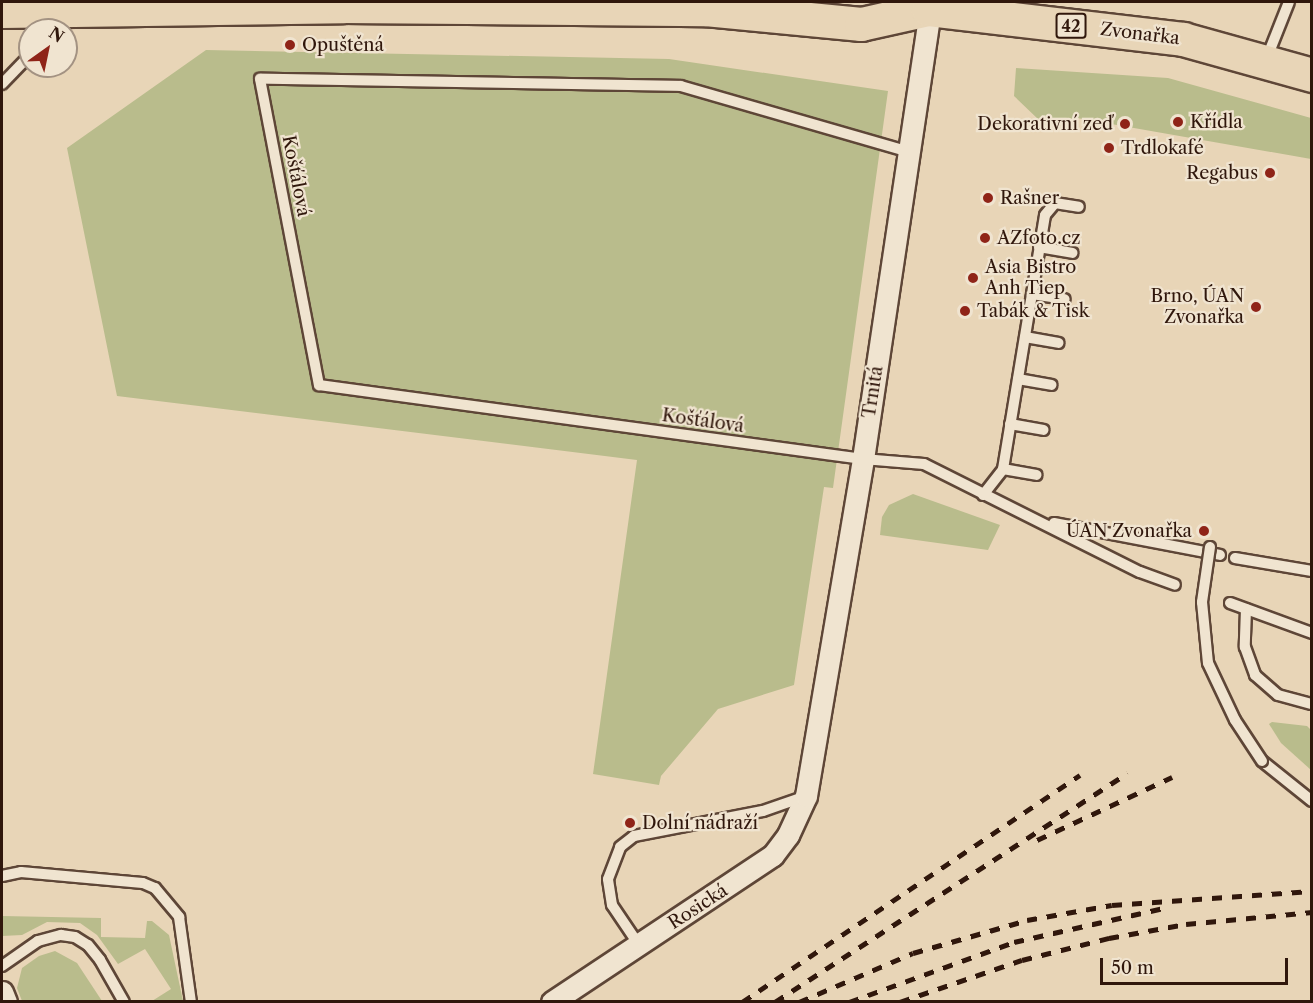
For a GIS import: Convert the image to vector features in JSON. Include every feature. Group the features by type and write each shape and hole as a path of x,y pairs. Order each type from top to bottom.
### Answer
{"main road":[{"name":"Zvonařka","path":"925,4 1183,39 1311,75"},
{"name":"42","path":"2,10 68,16 333,6 705,9 861,24 925,4"}],"street":[{"name":"Trnitá","path":"807,789 863,459 925,4"},
{"name":"Rosická","path":"552,1002 773,855 788,835 807,789"},
{"path":"2,992 6,1002"}],"lane":[{"path":"1265,61 1289,2"},
{"path":"2,84 18,67"},
{"name":"Košťálová","path":"863,459 319,385 260,79 681,86 906,151"},
{"path":"983,495 1003,469 1039,247 1048,207 1055,203 1079,207"},
{"path":"1039,247 1072,253"},
{"path":"1032,294 1065,299"},
{"path":"1024,337 1058,343"},
{"path":"1018,379 1051,384"},
{"path":"1010,424 1043,430"},
{"path":"863,459 924,464 1140,572 1175,585"},
{"path":"1003,469 1036,475"},
{"path":"1039,520 1220,555"},
{"path":"1210,547 1202,602 1208,663 1235,720 1262,761 1311,801"},
{"path":"1236,558 1311,571"},
{"path":"1230,603 1311,633"},
{"path":"1246,609 1245,647 1255,675 1278,695 1311,704"},
{"path":"639,945 612,905 608,879 620,847 634,836 763,811 807,789"},
{"path":"2,876 21,872 143,883 155,888 179,917 191,1002"},
{"path":"2,966 38,941 61,936 75,937 100,960 124,1002"}],"green space":[{"path":"206,50 669,59 888,91 833,488 824,487 794,685 718,709 661,776 659,785 593,774 637,460 117,396 67,148"},
{"path":"1016,68 1168,78 1311,118 1311,159 1077,118 1075,128 1049,124 1039,120 1014,96"},
{"path":"913,494 1000,525 988,550 880,535 882,517 889,505"},
{"path":"1272,722 1307,726 1311,730 1311,770 1281,743 1269,724"},
{"path":"2,916 101,918 101,937 145,938 147,921 152,921 169,935 183,1001 152,1001 171,989 145,949 118,964 97,935 80,923 47,922 22,935 2,936"},
{"path":"55,951 77,963 102,1001 22,1001 17,988 22,968 39,956"}],"railway":[{"path":"775,1002 1127,773"},
{"path":"742,1002 1080,775"},
{"path":"1037,840 1172,777"},
{"path":"799,1002 913,953 1027,920 1112,905 1312,891"},
{"path":"849,1002 1014,942 1168,907"},
{"path":"900,1002 1022,960 1109,938 1186,924 1312,912"}],"place":[{"name":"Opuštěná","path":"290,45"},
{"name":"Křídla","path":"1178,122"},
{"name":"Dekorativní zeď","path":"1125,124"},
{"name":"Trdlokafé","path":"1109,148"},
{"name":"Regabus","path":"1270,173"},
{"name":"Rašner","path":"988,198"},
{"name":"AZfoto.cz","path":"985,238"},
{"name":"Asia Bistro Anh Tiep","path":"973,278"},
{"name":"Brno, ÚAN Zvonařka","path":"1256,307"},
{"name":"Tabák & Tisk","path":"965,311"},
{"name":"ÚAN Zvonařka","path":"1204,531"},
{"name":"Dolní nádraží","path":"630,823"}]}
